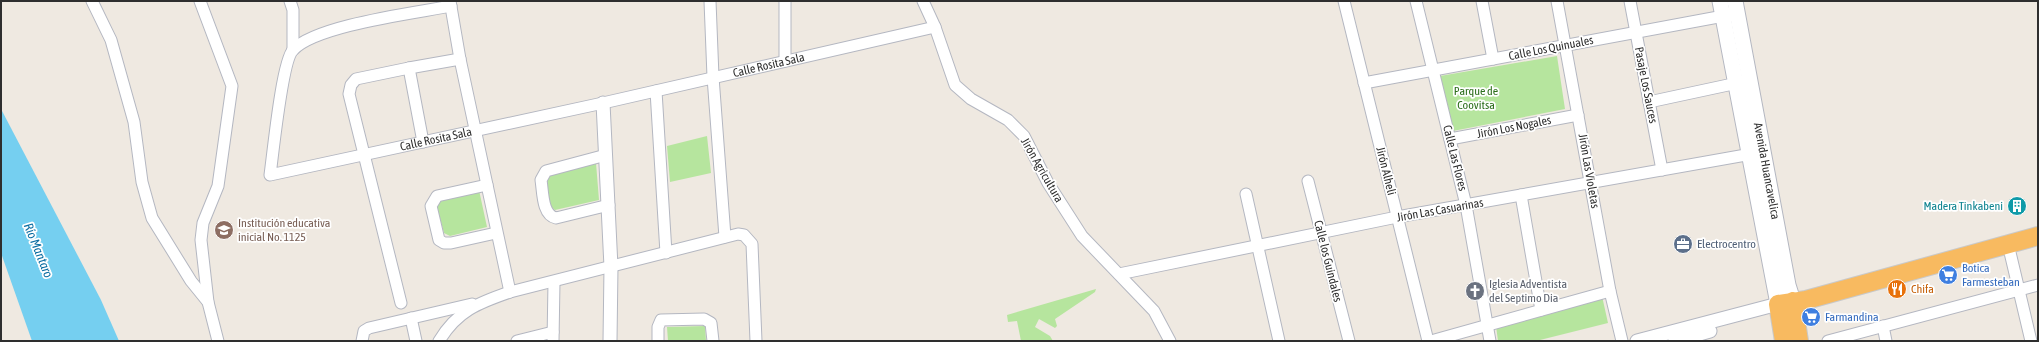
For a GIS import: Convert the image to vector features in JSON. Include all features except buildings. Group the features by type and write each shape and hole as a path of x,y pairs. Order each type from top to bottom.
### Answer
{"highway":[{"path":"1790,305 2038,236"},
{"name":"Avenida Huancavelica","path":"1784,341 1790,305"},
{"name":"Avenida Huancavelica","path":"1790,305 1799,341"}],"main road":[{"name":"Avenida Huancavelica","path":"1720,1 1731,10 1756,153 1788,285 1790,305"}],"street":[{"path":"92,1 111,40 132,114 142,182 152,218 191,280 208,302"},
{"path":"200,1 232,86 218,186 203,223 201,240 208,302 218,341"},
{"path":"290,1 293,10 293,50"},
{"path":"710,1 713,77 725,237"},
{"path":"785,1 785,61"},
{"name":"Jirón Agricultura","path":"923,1 935,27 955,85 972,99 1008,120 1024,136 1048,183 1082,236 1154,311 1170,341"},
{"name":"Jirón Alheli","path":"1344,1 1428,341"},
{"name":"Calle Las Flores","path":"1416,1 1466,205 1490,341"},
{"path":"1482,1 1493,59"},
{"name":"Jirón Las Violetas","path":"1556,1 1591,182 1610,291 1622,341"},
{"name":"Pasaje Los Sauces","path":"1630,1 1662,170"},
{"path":"293,50 310,39 329,30 451,4 460,59 496,233 510,292"},
{"name":"Calle Los Quinuales","path":"1364,84 1636,32 1731,10"},
{"name":"Calle Rosita Sala","path":"293,50 284,74 270,175 603,103 935,27"},
{"path":"401,303 366,155 349,94 351,85 356,80 409,68 460,59"},
{"path":"409,68 423,142"},
{"path":"1649,102 1743,82"},
{"path":"656,91 666,253"},
{"path":"603,103 611,268 610,341"},
{"name":"Jirón Los Nogales","path":"1450,139 1578,115"},
{"name":"Jirón Las Casuarinas","path":"1119,274 1397,217 1756,153"},
{"path":"606,155 546,172 541,180 547,212 556,218 609,205"},
{"name":"Calle los Guindales","path":"1308,181 1349,341"},
{"path":"487,185 437,196 431,206 439,240 444,243 451,243 496,233"},
{"path":"1246,194 1279,341"},
{"path":"1521,195 1541,310"},
{"path":"362,341 364,331 370,328 478,303 510,292 554,282 574,275 611,268 738,234 744,235 752,244 756,341"},
{"path":"2008,244 2031,341"},
{"path":"517,341 532,336 553,336 554,282"},
{"path":"1828,341 2038,285"},
{"path":"1431,341 1610,291"},
{"path":"439,341 445,332 463,313 478,303"},
{"path":"1637,341 1790,305"},
{"path":"1675,341 1790,305"},
{"path":"411,318 416,341"},
{"path":"658,341 658,327 661,320 704,319 711,323 713,341"},
{"path":"1883,326 1886,341"}],"green space":[{"name":"Parque de Coovitsa","path":"1557,56 1565,109 1453,131 1440,76"},
{"path":"707,136 711,173 670,182 667,146"},
{"path":"596,163 599,200 555,210 551,207 544,178 547,174"},
{"path":"479,190 487,227 450,236 444,233 436,204 439,198"},
{"path":"1096,289 1095,292 1055,319 1057,326 1055,328 1039,319 1035,327 1050,336 1053,341 1021,341 1017,321 1008,322 1007,315"},
{"path":"1602,296 1608,323 1536,341 1498,341 1496,326"},
{"path":"705,326 706,341 668,341 667,327"}],"water":[{"name":"Río Mantaro","path":"1,109 101,300 119,341 32,341 1,253"}],"place":[{"name":"Madera Tinkabeni","path":"2017,206"},
{"name":"Institución educativa inicial No. 1125","path":"224,230"},
{"name":"Electrocentro","path":"1683,244"},
{"name":"Botica Farmesteban","path":"1948,275"},
{"name":"Chifa","path":"1897,289"},
{"name":"Iglesia Adventista del Septimo Dia","path":"1475,291"},
{"name":"Farmandina","path":"1811,317"}]}
